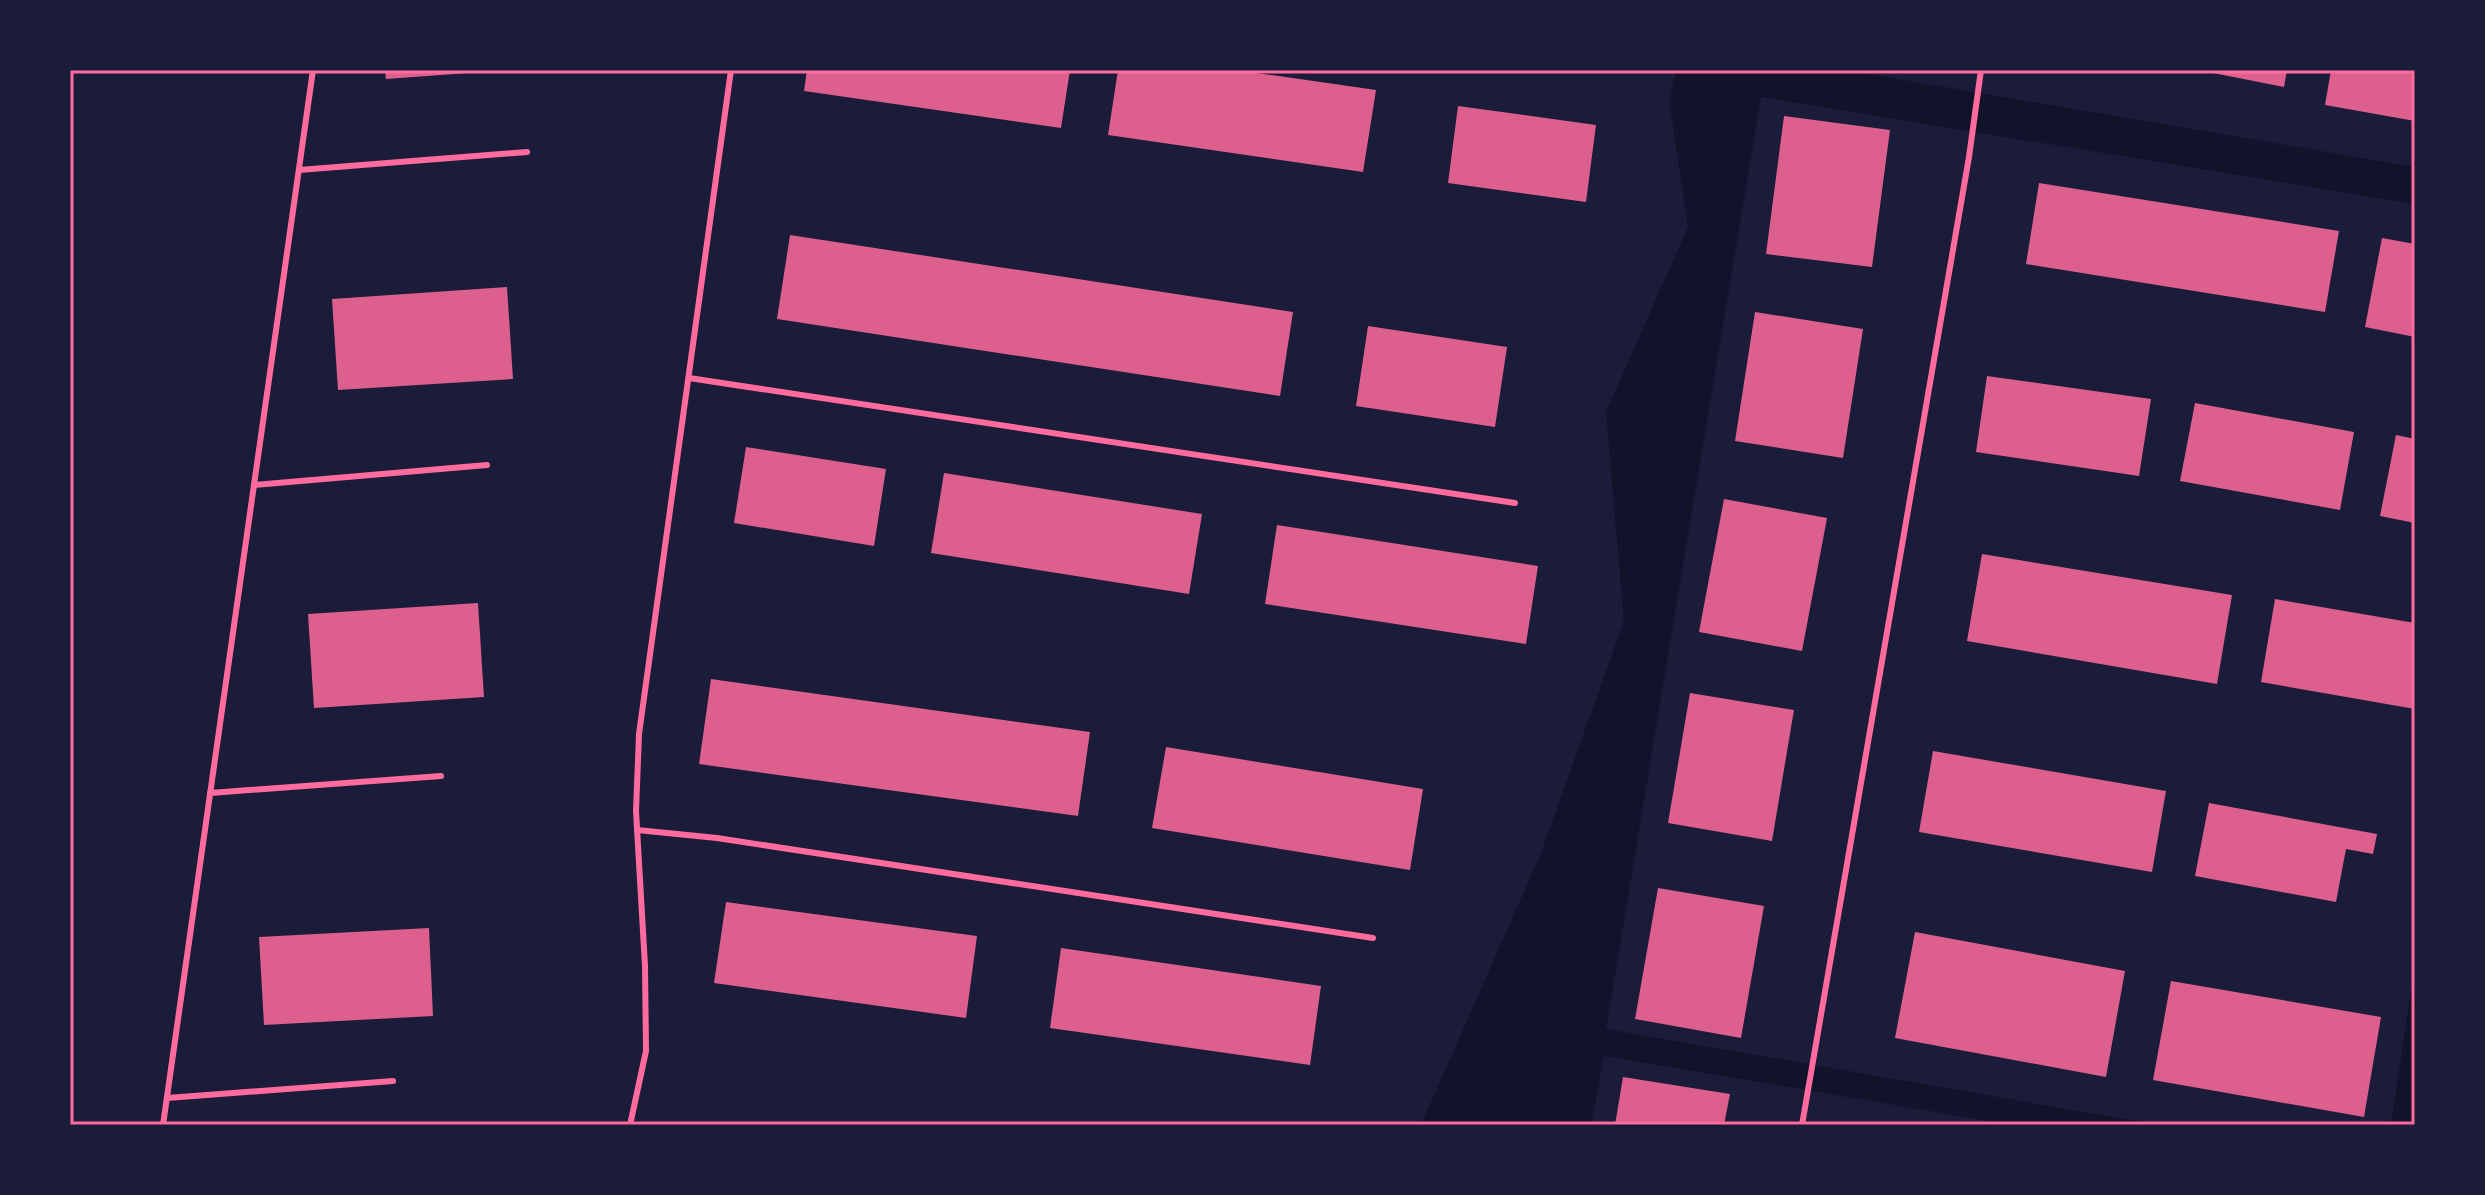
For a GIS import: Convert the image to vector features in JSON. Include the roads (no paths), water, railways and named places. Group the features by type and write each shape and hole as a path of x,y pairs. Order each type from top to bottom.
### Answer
{"lane":[{"path":"163,1125 313,70"},
{"path":"630,1125 646,1051 645,966 637,830 639,734 731,70"},
{"path":"1802,1124 1969,157 1981,70"},
{"path":"299,170 527,152"},
{"path":"689,378 1515,503"},
{"path":"254,485 487,465"},
{"path":"210,793 441,776"},
{"path":"637,830 717,838 1373,938"},
{"path":"167,1098 393,1081"}]}
